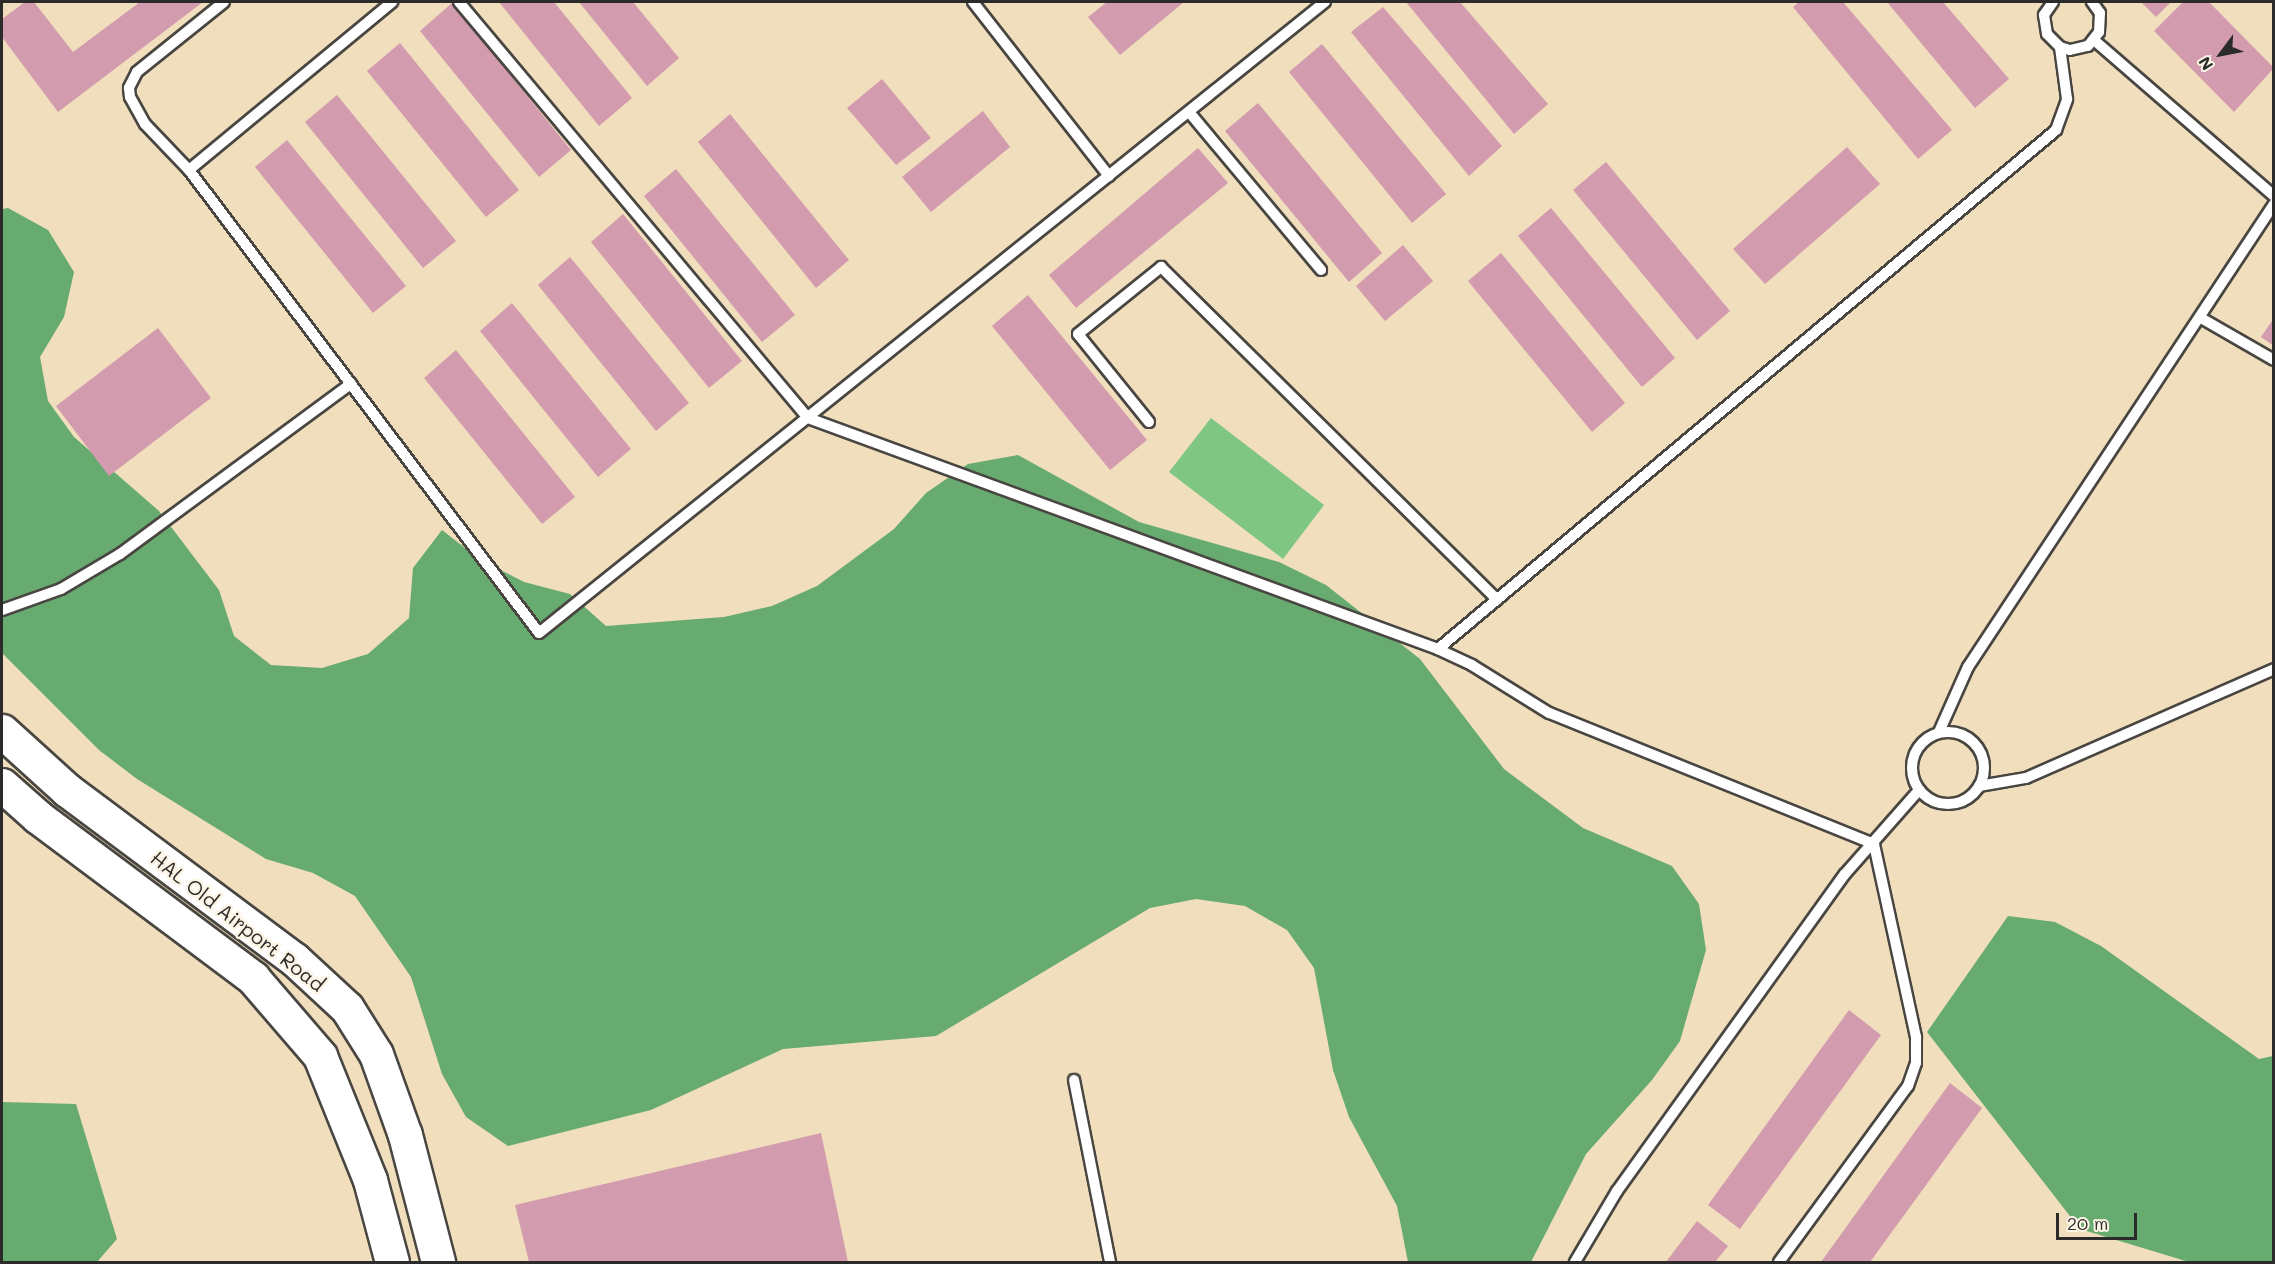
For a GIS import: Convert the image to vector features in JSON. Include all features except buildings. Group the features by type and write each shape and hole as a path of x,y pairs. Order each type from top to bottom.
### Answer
{"main road":[{"name":"HAL Old Airport Road","path":"2,731 67,790 294,959 347,1008 375,1054 405,1135 438,1263"},
{"name":"HAL Old Airport Road","path":"2,785 38,817 253,978 320,1056 370,1179 392,1263"}],"lane":[{"path":"224,2 137,72 129,88 145,124 189,170 539,633 1325,2"},
{"path":"189,170 392,2"},
{"path":"459,2 808,418 1438,649 1472,664 1549,713 1874,844"},
{"path":"973,2 1109,176"},
{"path":"2053,2 2044,25 2052,42 2060,47 2079,49 2094,40 2101,23 2092,2"},
{"path":"2094,40 2274,196"},
{"path":"1438,649 2056,130 2067,99 2060,47"},
{"path":"1189,112 1321,270"},
{"path":"1940,732 1963,735 1980,751 1984,763 1979,786 1972,795 1950,804 1928,798 1919,790 1913,779 1914,756 1920,745 1940,732 1968,667 2201,318 2274,204"},
{"path":"1149,422 1078,334 1161,267 1497,600"},
{"path":"2201,318 2274,360"},
{"path":"2,610 61,589 120,554 351,384"},
{"path":"1979,786 2026,778 2274,669"},
{"path":"1575,1263 1617,1191 1845,874 1874,844 1919,790"},
{"path":"1779,1263 1908,1086 1916,1063 1916,1037 1874,844"},
{"path":"1074,1080 1110,1263"}],"green space":[{"path":"8,208 48,230 74,272 64,317 40,357 48,401 74,437 159,511 219,590 234,636 271,665 322,668 368,654 409,618 413,568 442,530 479,559 524,582 570,594 606,626 724,617 772,606 817,586 894,529 926,493 968,464 1018,455 1139,522 1279,562 1326,585 1420,659 1504,769 1583,828 1672,866 1699,904 1706,950 1680,1041 1652,1080 1586,1154 1531,1262 1408,1262 1397,1206 1349,1117 1333,1070 1314,968 1287,930 1245,906 1196,899 1150,908 936,1036 783,1049 651,1110 508,1146 466,1117 442,1074 411,977 355,896 313,873 266,859 137,779 99,750 2,653 2,209"},
{"path":"1211,418 1324,505 1283,559 1169,472"},
{"path":"2008,916 2055,922 2101,946 2259,1059 2273,1056 2273,1262 2189,1262 2080,1229 1927,1032"},
{"path":"2,1102 76,1104 117,1239 97,1262 2,1262"}]}
